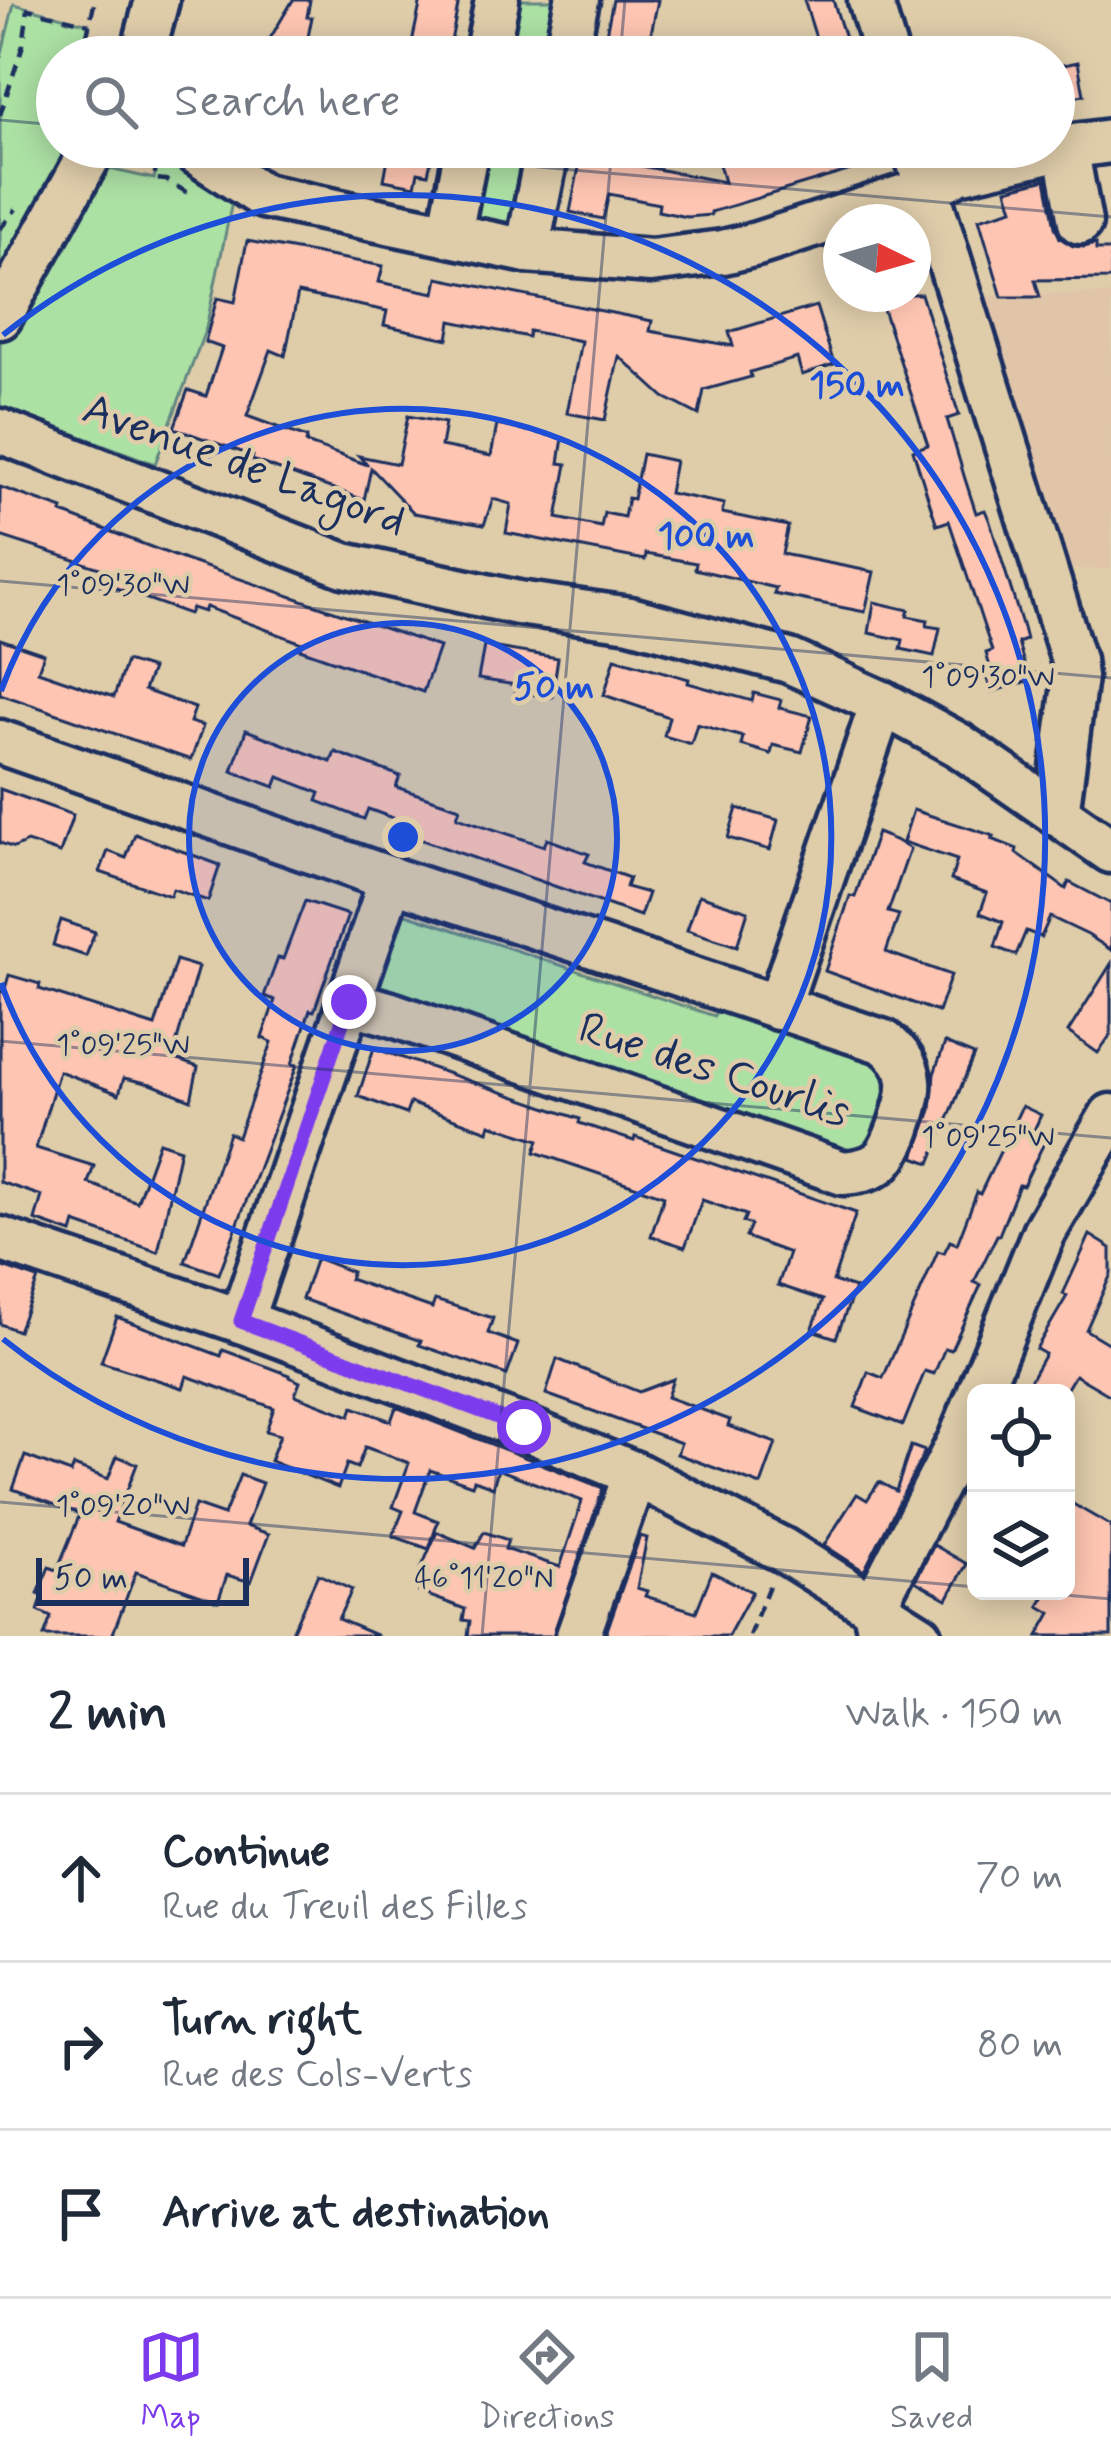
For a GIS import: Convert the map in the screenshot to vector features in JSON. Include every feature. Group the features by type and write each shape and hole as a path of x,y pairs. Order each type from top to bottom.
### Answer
{"street":[{"path":"123,36 132,0"},
{"path":"148,36 158,0"},
{"path":"490,36 497,0"},
{"path":"569,36 577,0"},
{"path":"870,0 881,36"},
{"path":"1075,146 1111,141"},
{"path":"3,308 82,168"},
{"path":"220,168 263,196 527,251 651,261 757,244 927,189 975,168"},
{"path":"450,234 463,168"},
{"path":"527,251 544,168"},
{"path":"920,168 1073,660 1075,677 1057,814"},
{"path":"1070,168 1080,222"},
{"name":"Avenue de Lagord","path":"1,431 344,565 518,602 630,619 789,661 959,745 1111,851"},
{"path":"0,742 778,1008 882,703"},
{"path":"241,1321 391,879"},
{"name":"Rue des Courlis","path":"349,1002 843,1173 880,1162 894,1142 911,1093 908,1070 897,1052 884,1042 778,1008"},
{"path":"983,1384 1045,1232 1111,1116"},
{"path":"0,1239 241,1321 524,1427 634,1474 783,1550 877,1621 920,1636"},
{"path":"877,1621 967,1424"},
{"path":"578,1636 634,1474"}],"path":[{"path":"86,36 95,0"},
{"path":"0,116 23,45 28,9 89,24"},
{"path":"749,1636 783,1550"}],"shaded area":[{"path":"1111,294 1111,569 1045,570 962,296"}],"green space":[{"path":"512,0 562,0 555,36 504,36"},
{"path":"14,4 89,24 86,36 36,36 36,168 64,168 0,276 0,61"},
{"path":"99,168 154,179 156,168 190,168 233,197 206,328 155,464 0,406 0,333"},
{"path":"478,168 529,168 518,229 468,217"},
{"path":"403,913 714,1016 719,1004 873,1050 901,1096 858,1162 375,997"}],"building":[{"path":"293,0 310,0 308,36 272,36"},
{"path":"421,0 459,0 452,36 413,36"},
{"path":"613,0 658,0 650,36 606,36"},
{"path":"804,0 833,0 844,36 815,36"},
{"path":"1075,63 1084,95 1075,96"},
{"path":"386,168 429,168 428,174 418,172 415,186 384,180"},
{"path":"579,168 652,168 724,182 720,168 858,168 711,215 687,217 658,211 659,204 609,194 603,219 570,212"},
{"path":"1046,179 1060,238 1073,246 1096,244 1096,250 1111,250 1111,279 1035,280 1040,297 1002,297 979,219 1013,209 1007,189"},
{"path":"247,241 383,266 379,282 435,293 438,278 652,321 650,331 733,346 729,332 816,306 834,364 802,375 797,358 750,372 751,377 704,390 699,415 664,397 619,356 605,420 567,413 581,341 529,331 528,337 451,321 448,339 384,325 387,311 298,293 285,356 271,350 247,416 368,465 359,456 398,464 408,416 445,423 441,446 491,456 497,425 563,438 559,463 567,464 557,518 601,527 604,513 624,517 628,498 633,499 642,454 675,461 669,493 724,504 722,513 788,526 782,554 874,572 865,612 774,594 776,588 695,569 696,563 646,554 645,560 506,533 511,504 493,499 484,525 414,513 371,468 364,500 174,428 188,390 206,396 222,348 205,342 217,298 235,302"},
{"path":"884,312 927,312 959,415 947,419 976,513 985,510 990,522 1026,640 1018,643 1029,681 991,692 984,669 990,667 986,653 992,651 949,521 937,525 913,450 928,445"},
{"path":"0,487 185,560 439,647 423,692 300,649 302,643 206,607 204,612 192,608 189,614 105,584 109,571 0,536"},
{"path":"874,602 909,610 907,616 940,628 934,656 901,649 903,640 869,633"},
{"path":"0,639 44,654 38,671 114,697 126,661 152,669 144,690 195,708 190,722 203,726 191,760 0,694"},
{"path":"484,646 558,658 552,697 515,692 516,685 478,679"},
{"path":"615,658 752,701 754,693 781,700 779,708 812,716 802,752 773,745 771,754 741,745 743,737 697,724 691,744 664,736 669,717 604,695"},
{"path":"246,730 331,762 335,752 400,776 396,787 460,808 457,817 544,846 547,839 589,854 585,862 629,878 626,887 648,893 640,916 408,835 412,825 368,809 364,819 317,801 320,793 279,777 275,787 232,771"},
{"path":"0,789 73,815 60,853 27,842 14,848 0,843"},
{"path":"737,808 778,820 770,850 728,838"},
{"path":"913,810 994,836 992,839 1017,849 1016,853 1066,889 1069,882 1111,904 1111,950 1050,917 1041,937 1026,931 1016,955 995,947 1003,922 980,913 987,893 951,880 957,860 903,842"},
{"path":"877,833 910,849 888,912 899,915 886,952 951,975 938,1012 825,971"},
{"path":"135,834 220,865 208,901 173,889 170,896 100,872 108,851 126,858"},
{"path":"699,895 748,911 737,946 687,930"},
{"path":"305,901 348,915 314,1011 310,1010 292,1064 297,1065 219,1274 185,1262 229,1133 238,1137 272,1042 262,1038 275,1000 264,996"},
{"path":"61,920 95,932 86,956 53,945"},
{"path":"176,960 198,967 172,1058 198,1067 191,1100 124,1078 119,1094 59,1071 36,1148 94,1166 88,1183 137,1202 159,1142 180,1149 158,1252 75,1223 72,1233 35,1220 42,1196 0,1182 0,991 4,992 9,975 155,1026"},
{"path":"1111,964 1111,1034 1098,1053 1068,1032"},
{"path":"945,1043 974,1055 930,1163 914,1157 931,1110 934,1074"},
{"path":"374,1048 580,1119 579,1123 634,1141 635,1137 856,1213 833,1281 855,1288 836,1338 812,1330 823,1300 778,1285 789,1253 746,1237 751,1225 743,1222 746,1215 702,1200 685,1247 651,1236 664,1196 535,1152 539,1140 490,1124 488,1131 410,1103 406,1114 358,1096"},
{"path":"1022,1106 1041,1115 1034,1130 1047,1137 974,1282 981,1285 951,1350 945,1348 934,1374 925,1371 903,1425 855,1407 868,1372 883,1378 938,1251 944,1253 950,1241 957,1244 977,1192 980,1194"},
{"path":"1090,1235 1111,1248 1111,1274 1086,1330 1111,1345 1111,1396 1075,1375 1070,1384 1028,1384 1045,1354 1036,1349 1067,1296 1063,1294"},
{"path":"316,1258 352,1272 349,1279 432,1308 435,1300 493,1318 488,1333 518,1344 507,1375 302,1299"},
{"path":"0,1266 38,1279 18,1331 0,1324"},
{"path":"117,1317 221,1356 223,1350 290,1375 300,1382 295,1395 350,1416 353,1407 391,1421 396,1407 603,1488 553,1636 468,1636 470,1621 463,1620 465,1609 419,1592 428,1572 421,1569 437,1532 475,1548 484,1532 508,1540 505,1549 560,1567 582,1501 498,1469 493,1487 430,1470 415,1512 438,1521 429,1549 393,1536 403,1511 393,1507 409,1463 365,1447 357,1468 347,1464 338,1488 270,1461 280,1435 266,1431 274,1408 187,1376 183,1388 101,1362"},
{"path":"557,1359 639,1392 673,1379 667,1397 776,1443 761,1485 677,1454 681,1443 546,1394"},
{"path":"911,1446 925,1451 864,1571 824,1545 857,1494 867,1500 879,1482 896,1491"},
{"path":"25,1456 71,1473 74,1466 108,1479 117,1456 137,1464 115,1522 181,1546 195,1505 224,1515 240,1475 262,1483 246,1526 269,1534 251,1582 227,1575 218,1601 136,1572 112,1636 44,1636 51,1617 38,1611 43,1596 38,1594 49,1567 57,1570 80,1514 13,1489"},
{"path":"1075,1505 1111,1526 1111,1636 1038,1636 1051,1613 1039,1606 1043,1600 1075,1600"},
{"path":"640,1536 647,1538 637,1588 647,1591 645,1596 696,1612 712,1572 752,1592 728,1636 605,1636"},
{"path":"934,1545 967,1564 947,1599 915,1581"},
{"path":"318,1574 352,1590 338,1619 378,1636 290,1636"}],"route":[{"path":"349,1002 241,1321 524,1427"}]}
